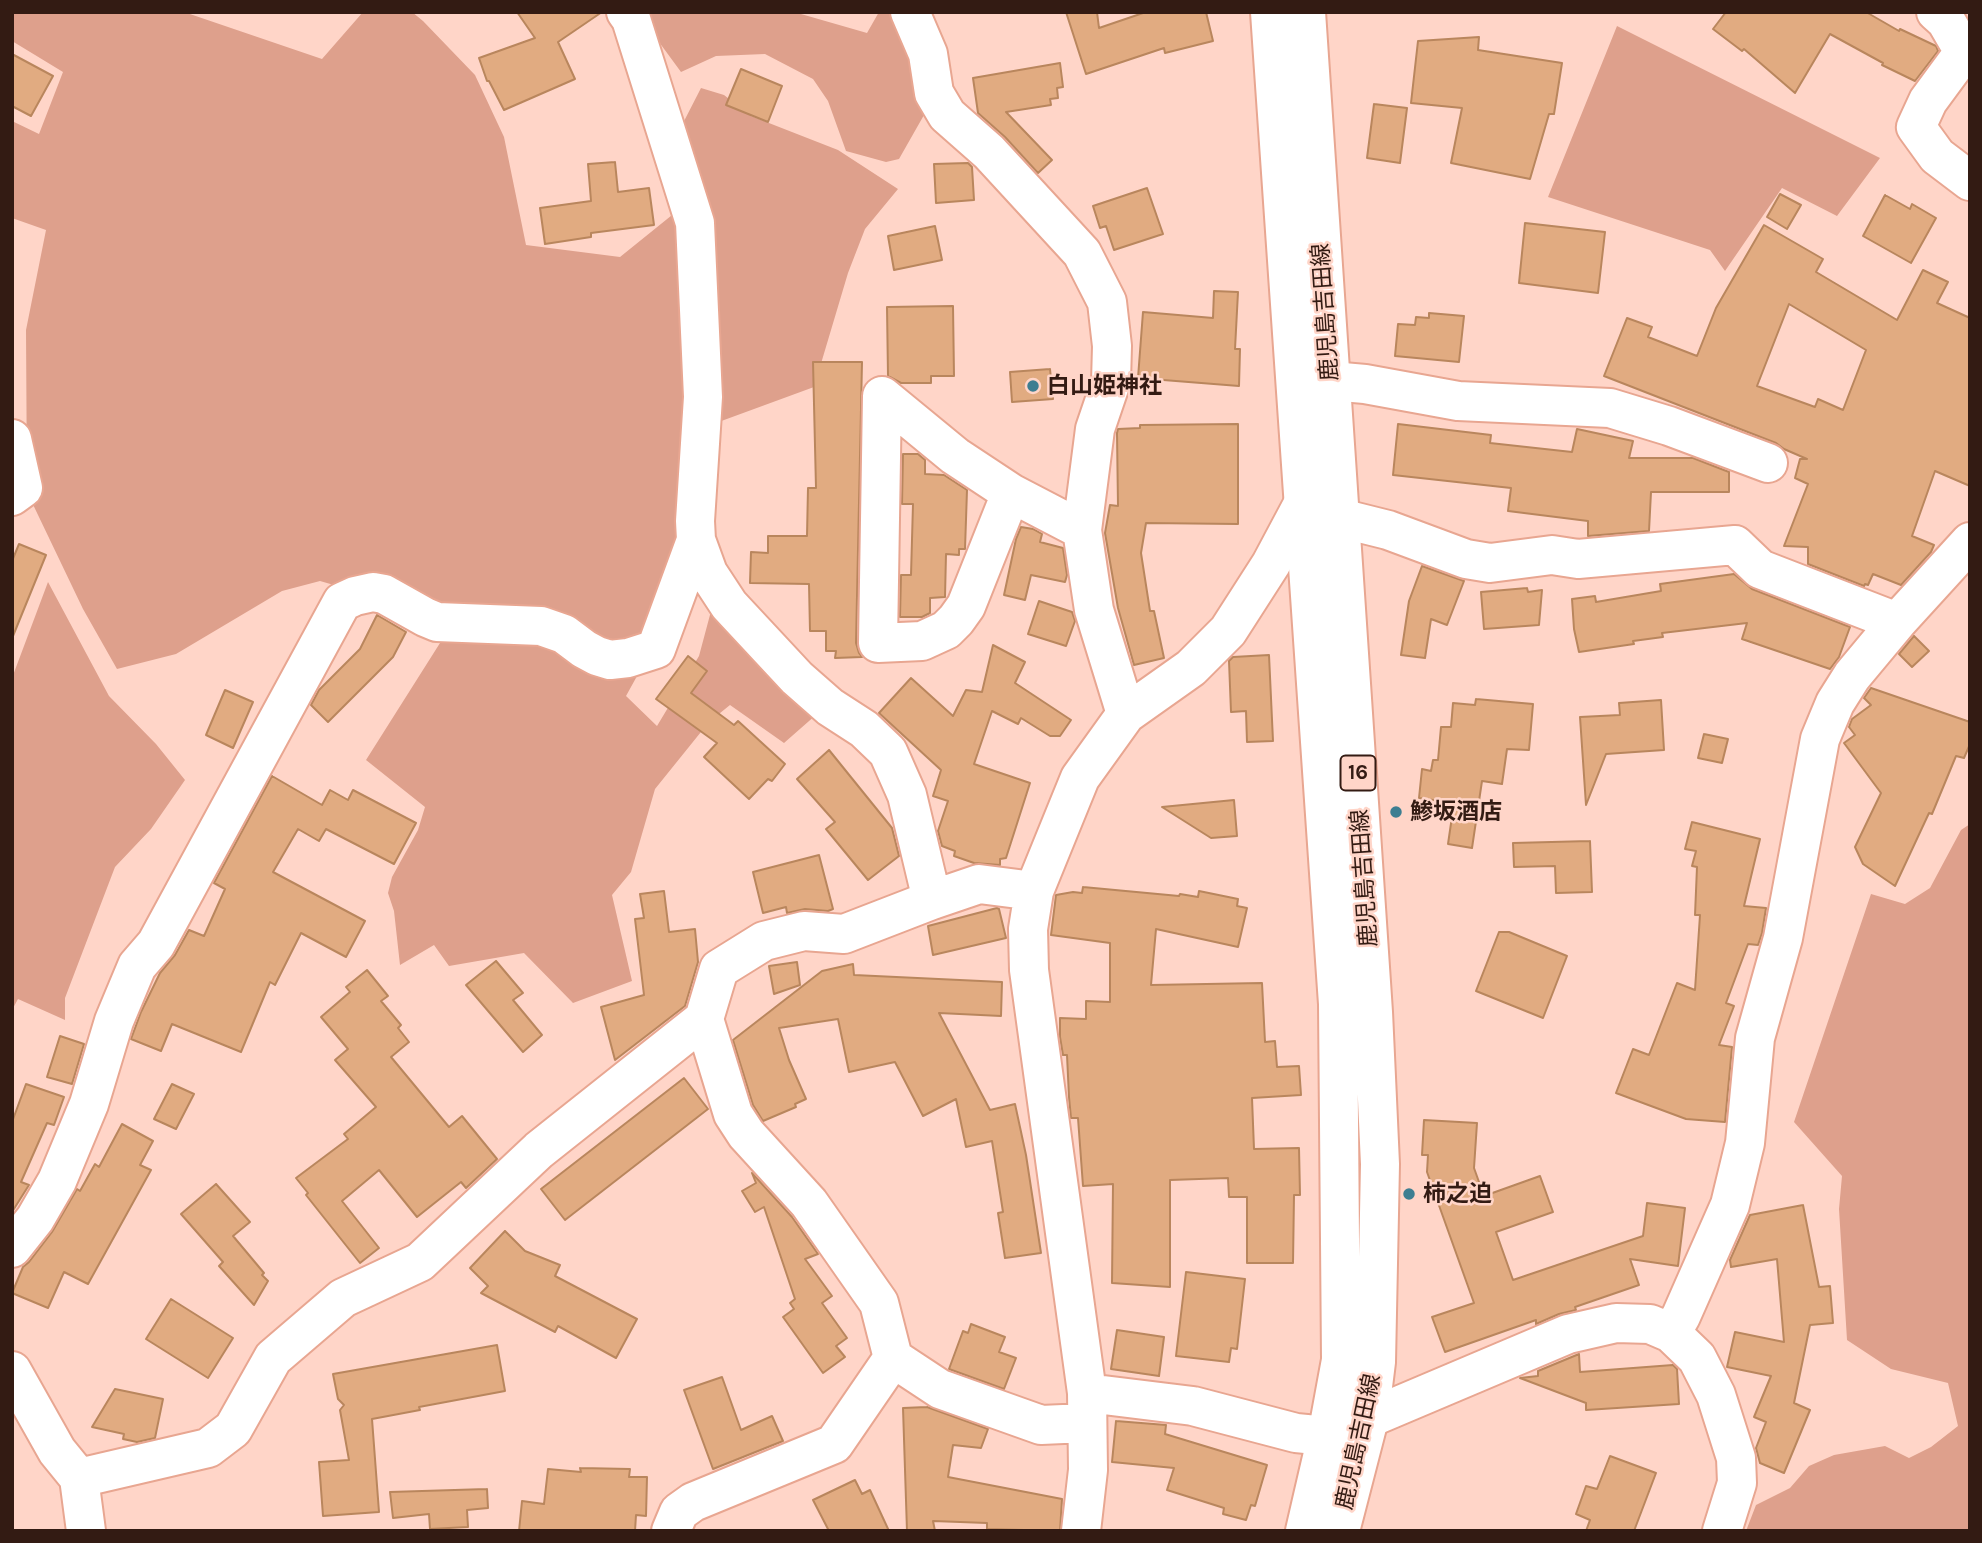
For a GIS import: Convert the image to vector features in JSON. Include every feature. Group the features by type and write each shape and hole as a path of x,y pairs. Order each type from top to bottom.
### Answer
{"street":[{"path":"626,12 631,19 695,223 703,397 696,540 708,573 737,614 797,678 830,707 864,729 888,752 907,795 932,900"},
{"path":"910,12 928,54 934,93 947,115 989,152 1082,253 1107,302 1112,346 1111,382 1096,429 1082,530 1094,610 1126,714"},
{"name":"鹿児島吉田線","path":"1270,12 1338,1004 1341,1360 1305,1531"},
{"name":"鹿児島吉田線","path":"1306,12 1373,1012 1380,1164 1376,1362 1369,1419 1340,1531"},
{"path":"1936,12 1946,21 1964,52 1928,101 1916,127 1937,156 1970,181"},
{"path":"1331,381 1365,384 1458,401 1610,408 1669,426 1768,463"},
{"path":"1011,493 966,606 956,620 946,630 922,641 878,643 882,396 955,456 1011,493 1082,530"},
{"path":"12,439 23,488 12,496"},
{"path":"1081,1531 1088,1471 1087,1408 1029,970 1028,929 1034,891 1080,778 1126,714 1191,668 1228,631 1271,564 1304,502"},
{"path":"1340,518 1388,530 1466,559 1490,563 1552,555 1578,559 1735,545 1760,569 1897,622"},
{"path":"12,1248 35,1219 57,1181 89,1104 114,1021 137,967 156,944 342,602 373,592 384,594 437,622 541,626 564,634 597,656 610,660 628,658 656,649 696,540"},
{"path":"1671,1333 1730,1205 1745,1143 1755,1038 1783,938 1820,739 1835,703 1852,676 1970,541"},
{"path":"1034,891 979,884 845,934 804,931 764,941 719,969 705,1019 733,1114 746,1133 809,1203 879,1303 893,1358 940,1389 1041,1425 1087,1408 1193,1406 1296,1433 1327,1436 1568,1334 1616,1323 1650,1324 1671,1333 1697,1358 1716,1395 1736,1458 1737,1483 1722,1531"},
{"path":"79,1478 208,1448 233,1429 273,1358 343,1298 420,1262 539,1150 705,1019"},
{"path":"671,1531 679,1513 693,1502 834,1444 893,1358"},
{"path":"12,1371 57,1451 79,1478 86,1531"}],"shaded area":[{"path":"12,12 184,12 322,59 363,12 412,12 475,75 504,137 526,245 620,257 682,207 681,127 701,88 724,95 751,116 838,150 898,189 865,229 848,273 814,387 705,427 679,600 626,696 657,726 699,656 718,585 825,707 784,743 730,705 709,722 655,789 631,872 612,895 632,981 573,1003 524,953 449,966 434,945 400,965 394,911 388,893 392,877 418,830 425,807 366,760 440,643 393,602 320,581 282,591 176,654 117,669 83,609 27,492 26,330 46,230 12,218 12,121 39,134 63,72 12,41"},
{"path":"637,12 794,12 867,33 879,12 901,12 907,25 924,115 899,159 886,162 846,151 828,101 813,79 765,54 716,56 681,72"},
{"path":"1617,26 1880,158 1837,216 1782,188 1725,271 1710,250 1548,197"},
{"path":"48,582 109,696 156,744 185,780 151,829 115,867 65,998 65,1020 18,999 12,1010 12,678"},
{"path":"1970,824 1970,1531 1746,1531 1756,1505 1790,1488 1809,1466 1834,1455 1885,1446 1909,1458 1931,1447 1958,1426 1948,1383 1891,1369 1847,1340 1839,1209 1842,1176 1794,1122 1871,894 1905,904 1930,888 1961,830"}],"building":[{"path":"517,12 602,12 558,42 575,79 504,110 487,81 479,58 535,38"},
{"path":"1066,12 1097,12 1099,28 1146,12 1206,12 1213,41 1165,53 1164,48 1086,74"},
{"path":"1726,12 1866,12 1899,31 1900,29 1936,46 1938,51 1915,81 1830,34 1795,93 1744,49 1742,51 1713,29"},
{"path":"1479,37 1478,50 1562,63 1554,114 1549,114 1530,179 1451,163 1462,108 1411,103 1418,41"},
{"path":"12,54 53,76 31,116 12,106"},
{"path":"1060,63 1063,87 1057,88 1058,98 1050,99 1051,105 1006,112 1052,160 1038,173 1005,137 978,113 973,78"},
{"path":"741,69 782,86 768,122 726,105"},
{"path":"1374,104 1407,108 1400,163 1367,158"},
{"path":"615,162 618,192 649,188 654,225 591,233 591,237 545,244 540,208 591,201 588,164"},
{"path":"968,163 972,167 974,200 936,203 934,164"},
{"path":"1147,188 1163,234 1114,250 1106,226 1100,228 1093,206"},
{"path":"1780,194 1801,205 1787,229 1767,217"},
{"path":"1885,195 1910,209 1912,204 1936,218 1911,263 1863,236"},
{"path":"1525,223 1605,232 1598,293 1519,283"},
{"path":"1764,225 1823,259 1816,272 1897,320 1923,270 1948,282 1937,303 1970,318 1970,486 1935,471 1912,536 1934,545 1931,552 1901,585 1873,574 1868,585 1864,586 1808,564 1808,547 1784,546 1808,484 1795,478 1800,459 1807,459 1776,443 1604,376 1627,318 1652,327 1648,337 1697,356 1716,308","holes":["1789,304 1866,350 1843,410 1818,399 1815,407 1757,386"]},
{"path":"935,226 942,260 894,270 888,236"},
{"path":"1214,291 1238,292 1235,349 1240,349 1239,386 1138,378 1143,312 1213,318"},
{"path":"953,306 954,376 931,376 931,383 901,383 888,376 887,307"},
{"path":"1429,313 1464,316 1459,362 1395,356 1398,324 1415,325 1416,317 1429,318"},
{"path":"813,362 862,362 856,643 862,657 835,658 836,651 826,651 826,631 810,631 809,584 750,583 751,552 768,553 768,536 807,536 808,488 816,488"},
{"path":"1050,369 1053,399 1012,402 1010,372"},
{"path":"1238,424 1238,524 1146,523 1141,553 1150,611 1154,611 1164,658 1134,665 1118,608 1105,533 1110,505 1118,506 1118,429 1140,428 1140,425"},
{"path":"1398,424 1491,435 1490,443 1572,452 1577,429 1633,441 1629,458 1693,458 1729,472 1729,492 1651,492 1649,531 1588,536 1588,521 1508,511 1511,488 1393,475"},
{"path":"903,454 918,454 925,460 925,474 944,475 967,490 965,549 959,549 959,555 946,554 945,597 930,598 930,613 922,617 900,617 901,575 911,575 913,504 902,504"},
{"path":"1021,527 1042,534 1040,542 1063,548 1067,575 1065,582 1031,575 1025,600 1004,595"},
{"path":"19,544 46,555 13,636 12,561"},
{"path":"1422,566 1464,581 1447,625 1431,619 1425,658 1401,655 1409,601"},
{"path":"1734,574 1752,589 1850,627 1839,657 1830,669 1742,639 1747,623 1662,633 1663,637 1633,641 1634,644 1579,652 1572,599 1595,596 1596,602 1661,591 1660,584"},
{"path":"1527,588 1528,592 1542,590 1539,625 1484,629 1481,592"},
{"path":"1039,601 1072,612 1075,621 1066,646 1028,634"},
{"path":"377,615 406,632 393,657 328,722 311,705 319,690 360,649"},
{"path":"1914,636 1929,651 1912,667 1899,654"},
{"path":"993,645 1025,662 1015,683 1071,720 1060,736 1050,736 1021,718 1018,724 992,711 974,764 1030,783 1006,858 1000,859 1000,865 974,863 954,856 955,851 942,846 938,831 948,801 933,796 941,770 879,713 911,678 953,716 966,690 982,692"},
{"path":"1269,655 1273,741 1247,742 1246,711 1231,712 1229,661 1233,657"},
{"path":"688,656 707,671 691,693 734,725 738,721 785,764 772,781 768,779 749,799 704,757 717,743 656,699"},
{"path":"1871,688 1970,722 1970,744 1964,758 1956,756 1932,814 1929,813 1895,886 1863,864 1855,847 1881,793 1844,743 1855,735 1849,727 1852,719 1871,705 1864,698"},
{"path":"225,690 253,702 233,748 206,735"},
{"path":"1476,699 1533,704 1529,750 1507,749 1502,784 1482,781 1472,848 1448,844 1454,803 1419,798 1422,769 1431,771 1433,760 1438,760 1441,727 1451,727 1453,703 1475,705"},
{"path":"1661,700 1664,750 1606,754 1586,805 1580,717 1620,715 1619,703"},
{"path":"1704,734 1728,739 1722,763 1698,758"},
{"path":"829,750 892,828 899,856 868,880 826,829 835,822 797,779"},
{"path":"272,776 322,805 330,790 348,800 353,790 416,823 394,864 326,829 319,841 298,829 273,872 365,921 346,957 301,933 275,985 270,982 241,1052 172,1024 161,1051 131,1039 160,973 175,955 189,930 204,936 225,889 214,883"},
{"path":"1234,800 1237,836 1211,838 1162,807"},
{"path":"1692,822 1760,839 1744,906 1766,908 1762,933 1758,945 1748,944 1726,1003 1734,1006 1719,1045 1732,1047 1725,1122 1686,1119 1616,1093 1633,1049 1649,1055 1677,983 1695,990 1700,915 1695,915 1697,867 1692,866 1696,851 1685,849"},
{"path":"1590,841 1592,892 1556,893 1555,866 1514,867 1513,843"},
{"path":"819,855 833,909 805,909 787,913 786,907 763,913 753,872"},
{"path":"1083,887 1198,897 1199,891 1238,899 1237,906 1247,908 1238,947 1156,929 1151,985 1262,983 1265,1042 1275,1041 1277,1067 1299,1066 1301,1095 1252,1098 1254,1149 1299,1148 1300,1195 1294,1195 1293,1263 1247,1263 1247,1197 1229,1197 1228,1178 1170,1180 1170,1287 1112,1283 1113,1184 1083,1186 1078,1118 1071,1118 1067,1055 1063,1055 1060,1037 1060,1018 1086,1019 1086,1001 1110,1002 1110,943 1051,935 1056,895 1082,893"},
{"path":"664,891 669,932 695,929 698,962 685,1006 615,1060 601,1007 644,995 635,919 644,918 640,894"},
{"path":"997,908 1006,938 933,955 928,926"},
{"path":"1499,932 1509,932 1567,956 1543,1018 1476,991"},
{"path":"496,961 523,993 513,1000 542,1035 523,1052 466,985"},
{"path":"797,962 800,985 774,994 769,966"},
{"path":"853,964 854,975 1002,982 1001,1016 939,1013 990,1110 1015,1104 1041,1253 1005,1258 998,1213 1003,1212 992,1141 966,1147 956,1099 923,1116 895,1062 849,1072 838,1019 779,1028 806,1099 795,1104 796,1107 763,1121 753,1105 733,1040 822,971"},
{"path":"367,970 388,996 381,1001 401,1025 398,1028 409,1042 391,1057 449,1127 462,1116 497,1159 466,1188 461,1182 417,1217 379,1170 342,1201 379,1248 360,1263 306,1195 308,1193 296,1178 348,1139 344,1134 376,1107 335,1060 348,1049 321,1017 350,992 346,987"},
{"path":"60,1036 84,1044 72,1084 47,1077"},
{"path":"684,1078 708,1109 565,1220 541,1189"},
{"path":"26,1084 64,1097 54,1125 47,1123 21,1182 29,1185 12,1212 12,1122"},
{"path":"172,1084 194,1094 176,1129 154,1119"},
{"path":"1424,1120 1477,1123 1474,1168 1484,1196 1540,1176 1553,1212 1496,1232 1513,1280 1643,1236 1647,1203 1685,1208 1678,1266 1630,1259 1639,1285 1536,1324 1536,1320 1445,1352 1432,1317 1474,1303 1427,1172 1428,1155 1422,1155"},
{"path":"122,1124 153,1141 140,1165 151,1170 88,1284 64,1272 48,1308 12,1293 23,1267 52,1232 95,1164 99,1167"},
{"path":"752,1173 792,1217 818,1254 805,1259 832,1296 822,1303 847,1338 836,1346 845,1357 823,1373 783,1317 794,1309 790,1303 795,1299 764,1207 755,1212 742,1191 756,1183"},
{"path":"216,1184 250,1222 233,1236 268,1281 254,1305 219,1266 223,1262 181,1214"},
{"path":"1803,1205 1819,1287 1830,1286 1833,1323 1810,1325 1794,1403 1810,1410 1784,1473 1760,1463 1756,1448 1766,1422 1754,1417 1771,1376 1727,1367 1735,1332 1784,1342 1777,1259 1731,1267 1730,1260 1750,1215"},
{"path":"505,1231 525,1251 560,1265 555,1276 637,1319 616,1358 558,1326 555,1332 481,1293 488,1286 470,1268"},
{"path":"1186,1272 1245,1279 1237,1349 1231,1348 1229,1362 1176,1356"},
{"path":"171,1299 233,1338 208,1378 146,1339"},
{"path":"971,1324 1005,1337 999,1352 1016,1358 1004,1389 949,1369 963,1331 968,1333"},
{"path":"1117,1330 1164,1337 1159,1376 1111,1369"},
{"path":"497,1345 505,1391 372,1419 379,1512 323,1516 319,1462 349,1460 340,1410 344,1405 338,1399 333,1374"},
{"path":"1579,1354 1580,1372 1673,1365 1677,1369 1679,1404 1586,1410 1586,1403 1520,1378 1538,1376 1538,1371"},
{"path":"722,1377 741,1430 772,1416 783,1441 713,1469 684,1390"},
{"path":"115,1389 163,1399 155,1438 137,1442 123,1439 124,1434 92,1427"},
{"path":"927,1407 988,1429 981,1448 953,1445 948,1477 1062,1499 1060,1531 987,1529 987,1523 933,1521 935,1531 907,1531 903,1408"},
{"path":"1116,1421 1166,1425 1165,1434 1267,1465 1255,1506 1251,1505 1246,1520 1223,1514 1224,1508 1167,1490 1174,1468 1112,1462"},
{"path":"1610,1456 1656,1473 1634,1531 1586,1531 1590,1520 1576,1514 1586,1486 1597,1489"},
{"path":"580,1468 630,1469 629,1477 647,1477 646,1516 636,1515 635,1531 519,1531 522,1501 544,1504 548,1469 581,1472"},
{"path":"855,1480 862,1494 870,1490 889,1531 829,1531 813,1500"},
{"path":"487,1489 488,1508 467,1510 468,1527 430,1529 429,1514 393,1518 390,1492"}],"place":[{"name":"白山姫神社","path":"1033,386"},
{"name":"鯵坂酒店","path":"1396,812"},
{"name":"柿之迫","path":"1409,1194"}]}
